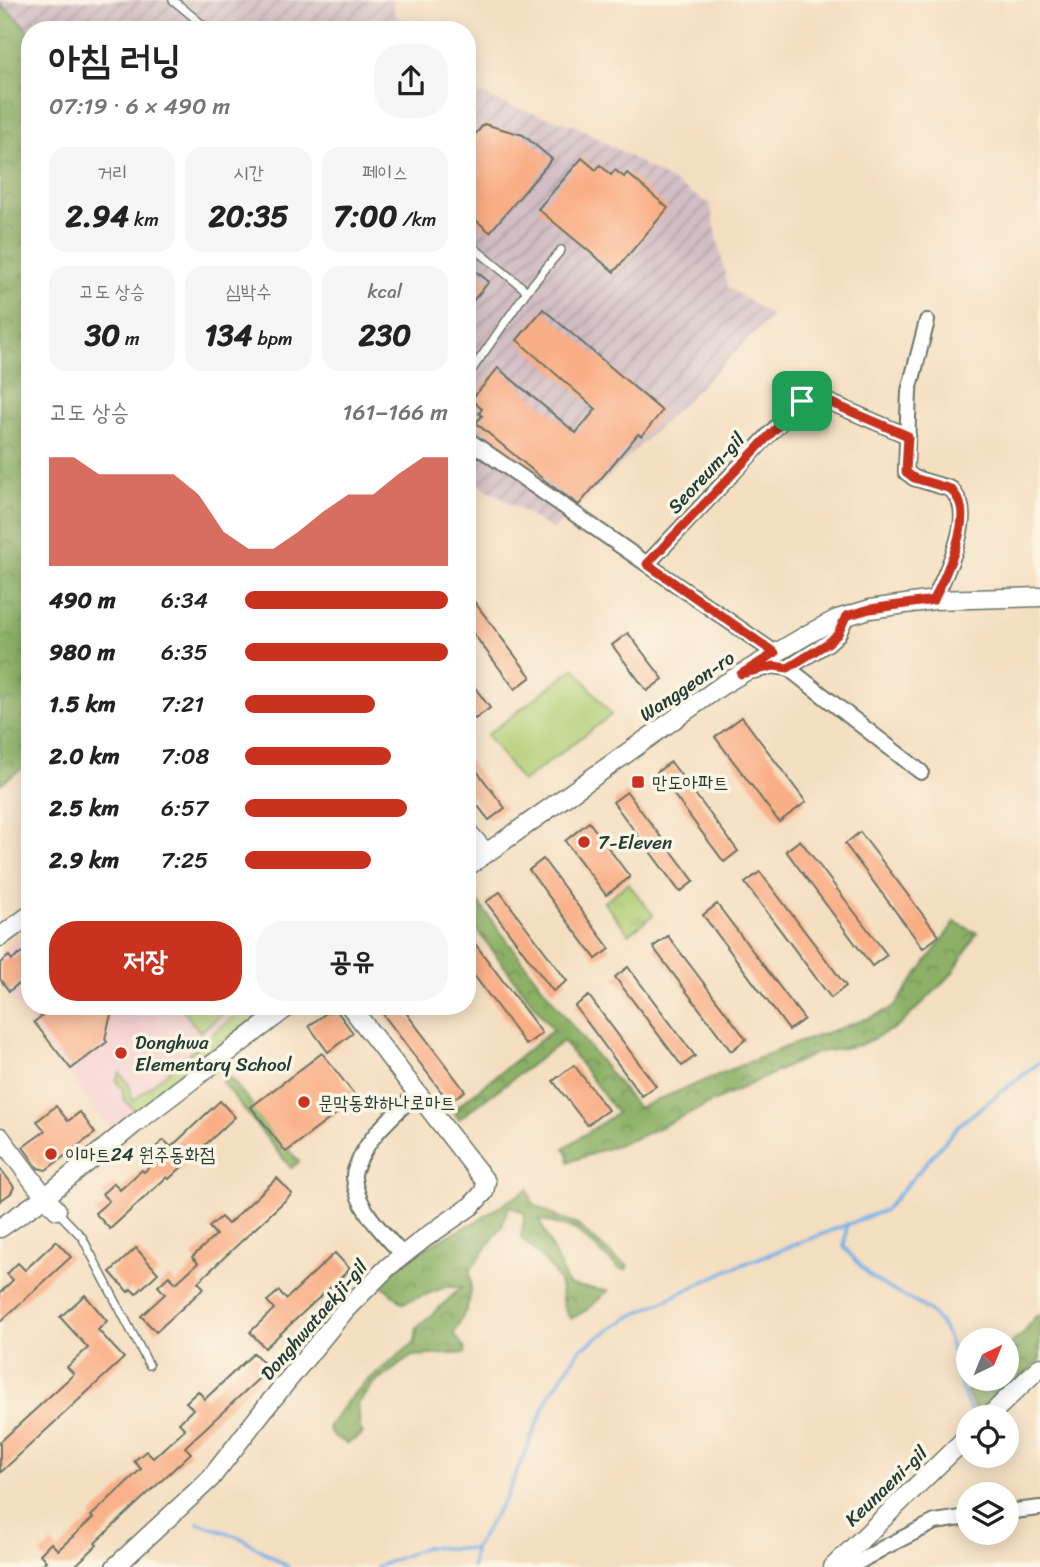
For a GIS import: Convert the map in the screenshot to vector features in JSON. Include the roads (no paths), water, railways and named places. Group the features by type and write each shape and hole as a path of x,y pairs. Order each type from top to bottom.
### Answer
{"street":[{"path":"927,321 909,391 906,472 914,478 951,489 960,504 961,523 956,547 934,600"},
{"name":"Seoreum-gil","path":"647,564 802,401 829,402 908,436"},
{"path":"476,445 775,653"},
{"name":"Wanggeon-ro","path":"476,860 721,686 810,632 837,619 870,609 934,600 1040,597"},
{"path":"788,668 828,643 838,634 846,616"},
{"path":"741,674 774,666 788,668 921,772"},
{"path":"476,841 486,853"},
{"path":"0,937 21,922"},
{"path":"0,1227 51,1204 133,1125 277,1015"},
{"name":"Donghwataekji-gil","path":"115,1567 210,1479 346,1309 388,1267 471,1206 484,1192 486,1182 357,1015"},
{"path":"403,1255 374,1223 360,1200 353,1176 364,1150 384,1124 417,1093"},
{"path":"0,1137 51,1204"},
{"path":"1001,1405 1040,1367"},
{"name":"Keunaeni-gil","path":"833,1567 956,1448"},
{"path":"1019,1510 1040,1508"},
{"name":"Keunaeni-gil","path":"850,1567 935,1522 956,1519"}],"lane":[{"path":"173,0 198,21"},
{"path":"476,249 527,291"},
{"path":"476,364 527,291 561,250"},
{"path":"51,1204 82,1237 149,1365"}],"waterway":[{"path":"472,1567 474,1549 507,1495 549,1396 580,1349 628,1318 728,1270 885,1210 960,1124 1040,1062"},
{"path":"847,1224 844,1247 861,1267 882,1285 919,1304 943,1327 969,1405"},
{"path":"198,1523 241,1538 288,1567"},
{"path":"377,1567 425,1547 474,1549"}],"place":[{"name":"만도아파트","path":"638,782"},
{"name":"7-Eleven","path":"584,842"},
{"name":"Donghwa Elementary School","path":"121,1053"},
{"name":"문막동화하나로마트","path":"304,1102"},
{"name":"이마트24 원주동화점","path":"51,1154"}]}
